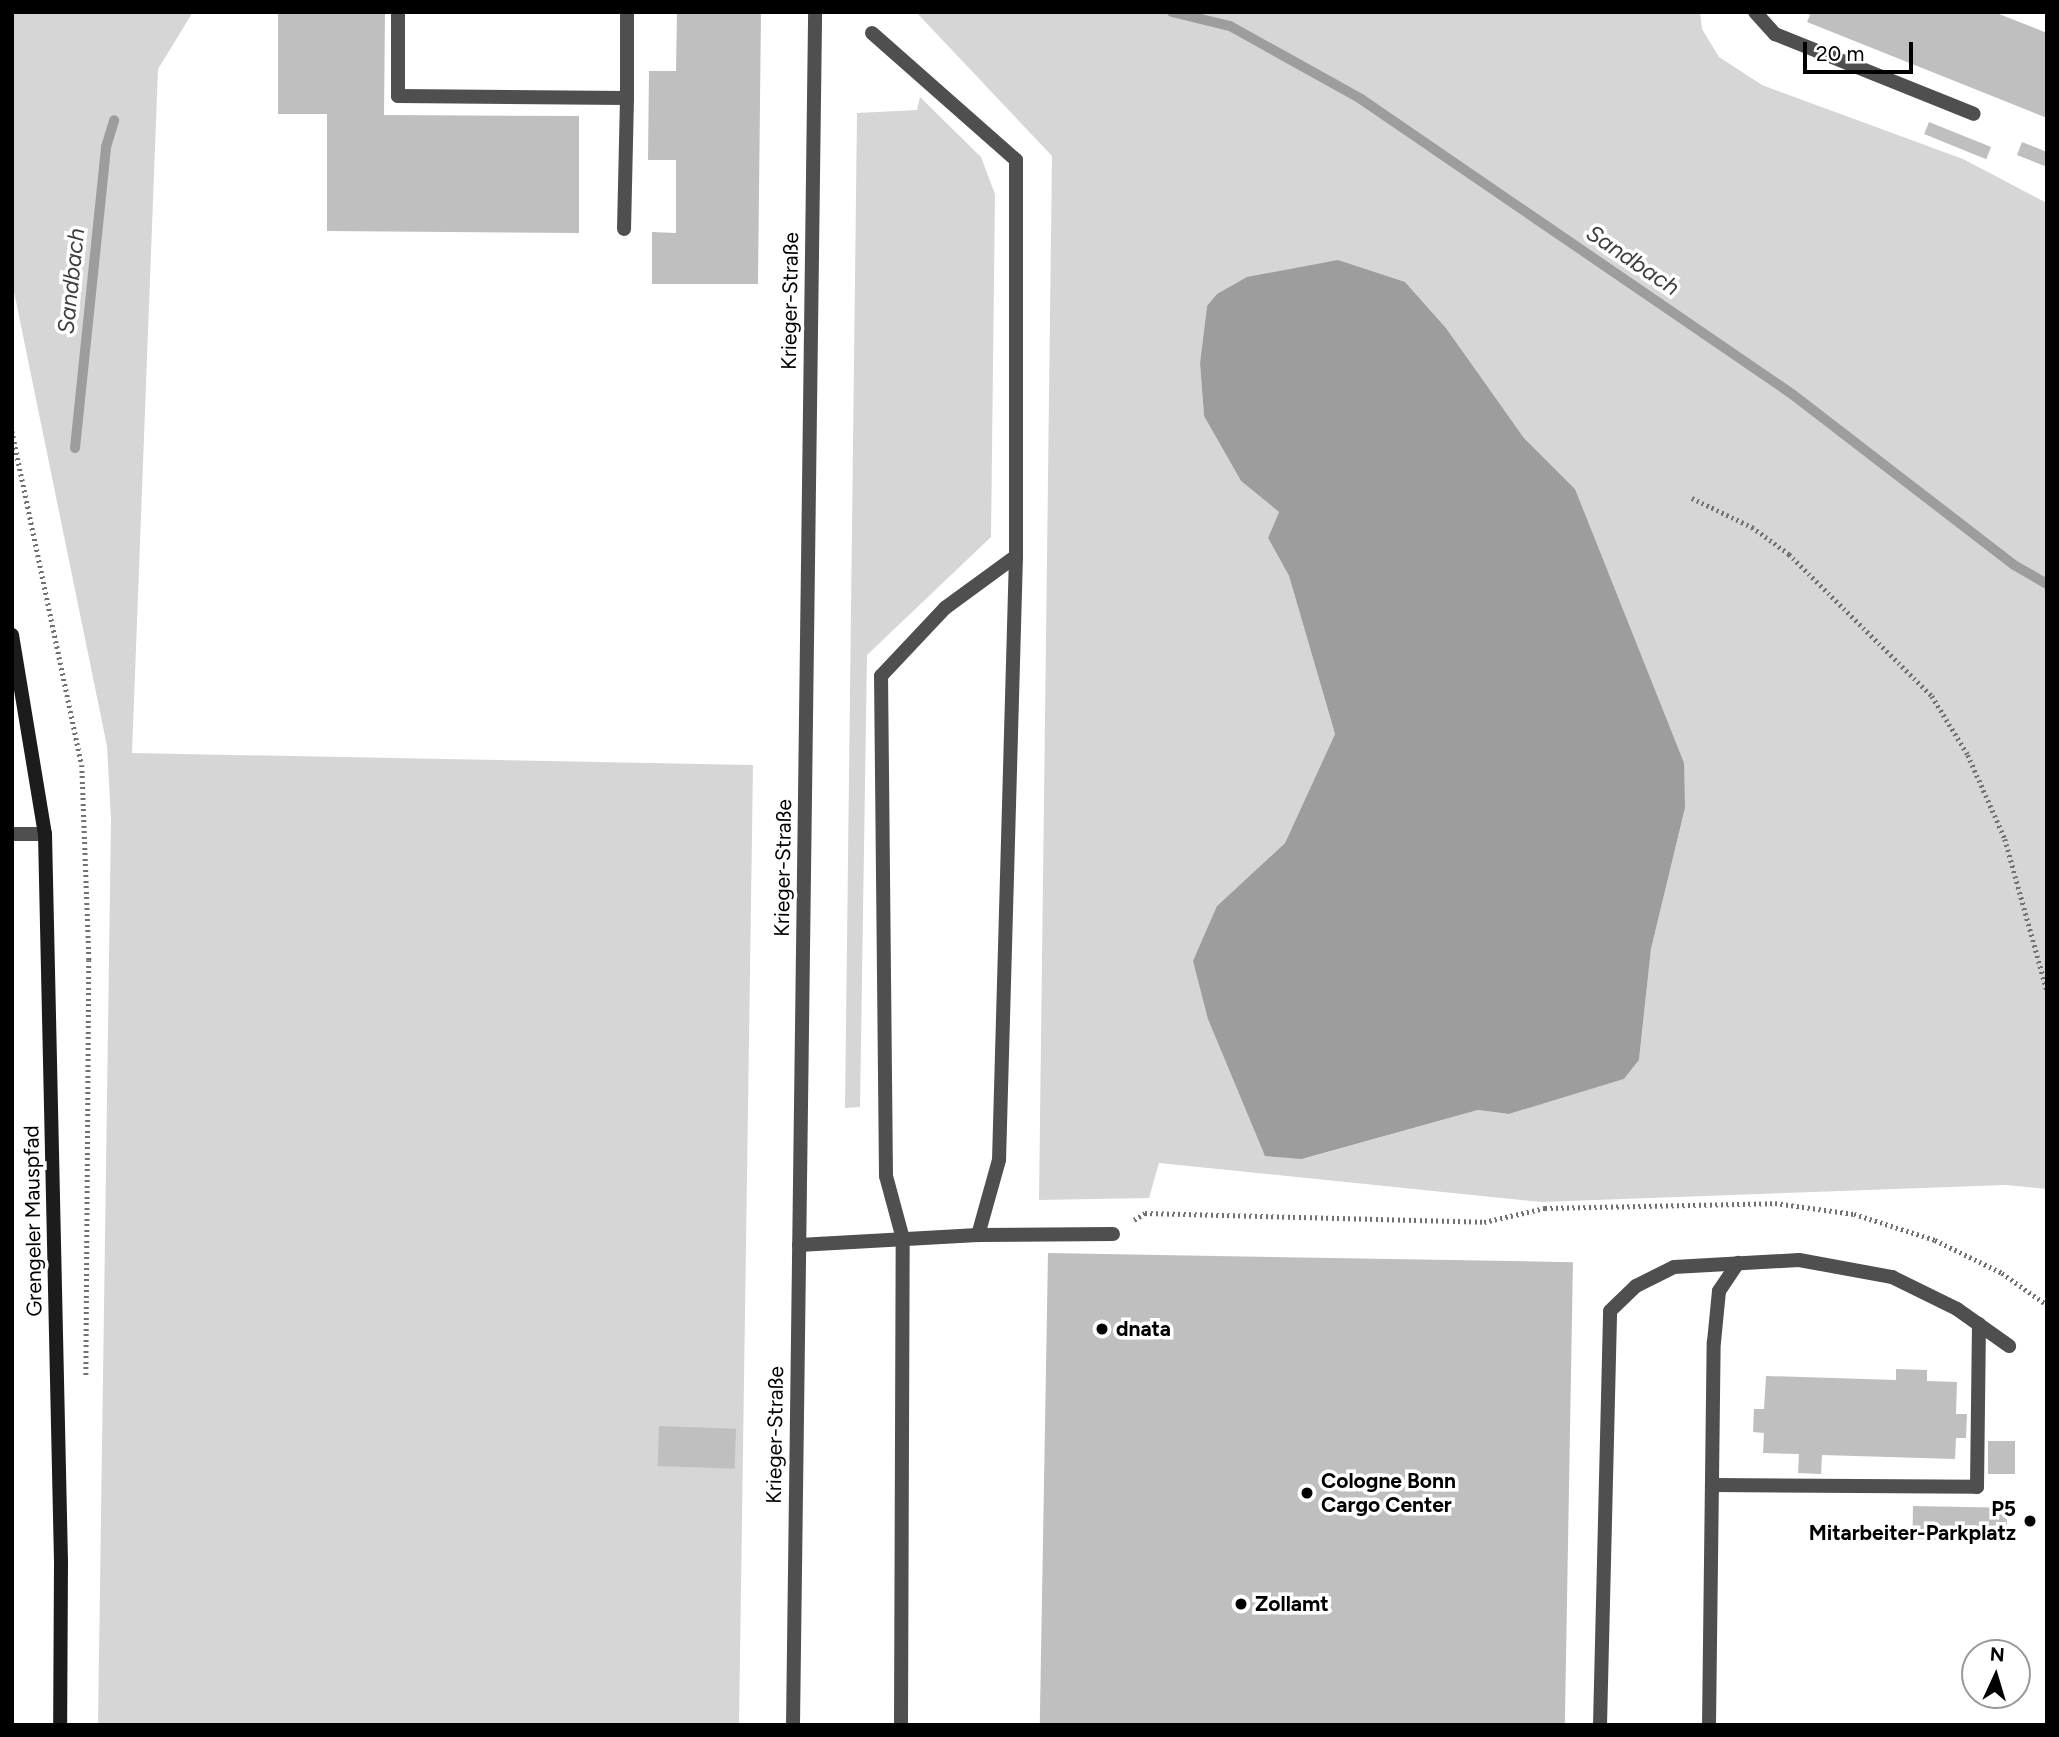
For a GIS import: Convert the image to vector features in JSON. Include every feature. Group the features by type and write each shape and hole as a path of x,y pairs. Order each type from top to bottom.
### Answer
{"main road":[{"name":"Grengeler Mauspfad","path":"12,635 45,834 61,1548 60,1725"}],"street":[{"path":"398,12 398,96 627,98"},
{"path":"624,229 628,12"},
{"name":"Krieger-Straße","path":"793,1725 815,12"},
{"path":"1755,12 1775,34 1974,114"},
{"path":"872,33 1016,160 1016,556 999,1160 978,1235"},
{"path":"901,1725 903,1239 886,1175 881,676 945,608 1016,556"},
{"path":"12,834 45,834"},
{"path":"799,1245 978,1235 1113,1234"},
{"path":"1600,1725 1609,1311 1636,1286 1674,1267 1798,1260 1892,1277 1979,1324 2009,1346"},
{"path":"1709,1725 1712,1485 1718,1304 1720,1292 1738,1263"},
{"path":"1712,1485 1976,1487 1979,1324"}],"path":[{"path":"1692,498 1752,527 1789,554 1932,696 1968,755 2005,839 2047,990"},
{"path":"1113,1234 1145,1213 1484,1222 1545,1208 1774,1203 1854,1214 1935,1240 2002,1273 2047,1306"}],"shaded area":[{"path":"12,12 193,12 158,69 132,753 753,765 739,1725 98,1725 111,819 107,746 12,282"},
{"path":"916,12 1700,12 1702,29 1719,57 1762,85 1963,159 2047,203 2047,1189 2006,1185 1541,1202 1159,1163 1149,1198 1039,1200 1052,156","holes":["1405,282 1446,328 1524,438 1575,489 1685,808 1651,949 1639,1060 1624,1079 1509,1114 1478,1110 1303,1159 1217,906 1285,843 1335,734 1289,576 1268,538 1279,512 1241,481 1204,416 1200,363 1207,306"]},
{"path":"920,97 981,157 995,194 991,537 867,655 860,1107 845,1108 857,113 917,110"},
{"path":"1338,260 1405,282 1446,328 1524,438 1575,489 1684,763 1685,808 1651,949 1639,1060 1624,1079 1509,1114 1478,1110 1302,1159 1265,1156 1208,1019 1193,961 1217,906 1285,843 1335,734 1289,576 1268,538 1279,512 1241,481 1204,416 1200,363 1207,306 1217,294 1247,277"}],"building":[{"path":"278,12 385,12 384,115 579,116 579,233 327,231 327,114 278,114"},
{"path":"677,12 761,12 758,284 652,284 652,232 676,233 676,160 648,160 649,71 676,71"},
{"path":"1804,12 1994,12 2047,33 2047,118 1807,22 1810,15"},
{"path":"1929,122 1991,147 1986,159 1924,134"},
{"path":"2022,142 2047,152 2047,167 2017,155"},
{"name":"Cologne Bonn Cargo Center","path":"1048,1253 1573,1262 1565,1725 1040,1725"},
{"path":"1896,1369 1927,1370 1927,1381 1957,1382 1956,1414 1967,1414 1966,1438 1956,1438 1955,1459 1822,1455 1821,1474 1798,1473 1799,1454 1763,1453 1764,1433 1753,1432 1754,1409 1764,1409 1766,1376 1896,1380"},
{"path":"659,1426 736,1429 735,1469 658,1466"},
{"path":"1988,1441 2015,1441 2015,1474 1988,1474"},
{"path":"1913,1506 2007,1508 2006,1541 1912,1539"}],"waterway":[{"name":"Sandbach","path":"1172,12 1230,26 1361,99 1792,394 2014,565 2047,584"},
{"name":"Sandbach","path":"75,448 106,147 114,120"}],"place":[{"name":"dnata","path":"1102,1329"},
{"name":"Cologne Bonn Cargo Center","path":"1307,1493"},
{"name":"P5 Mitarbeiter-Parkplatz","path":"2030,1521"},
{"name":"Zollamt","path":"1241,1604"}]}
